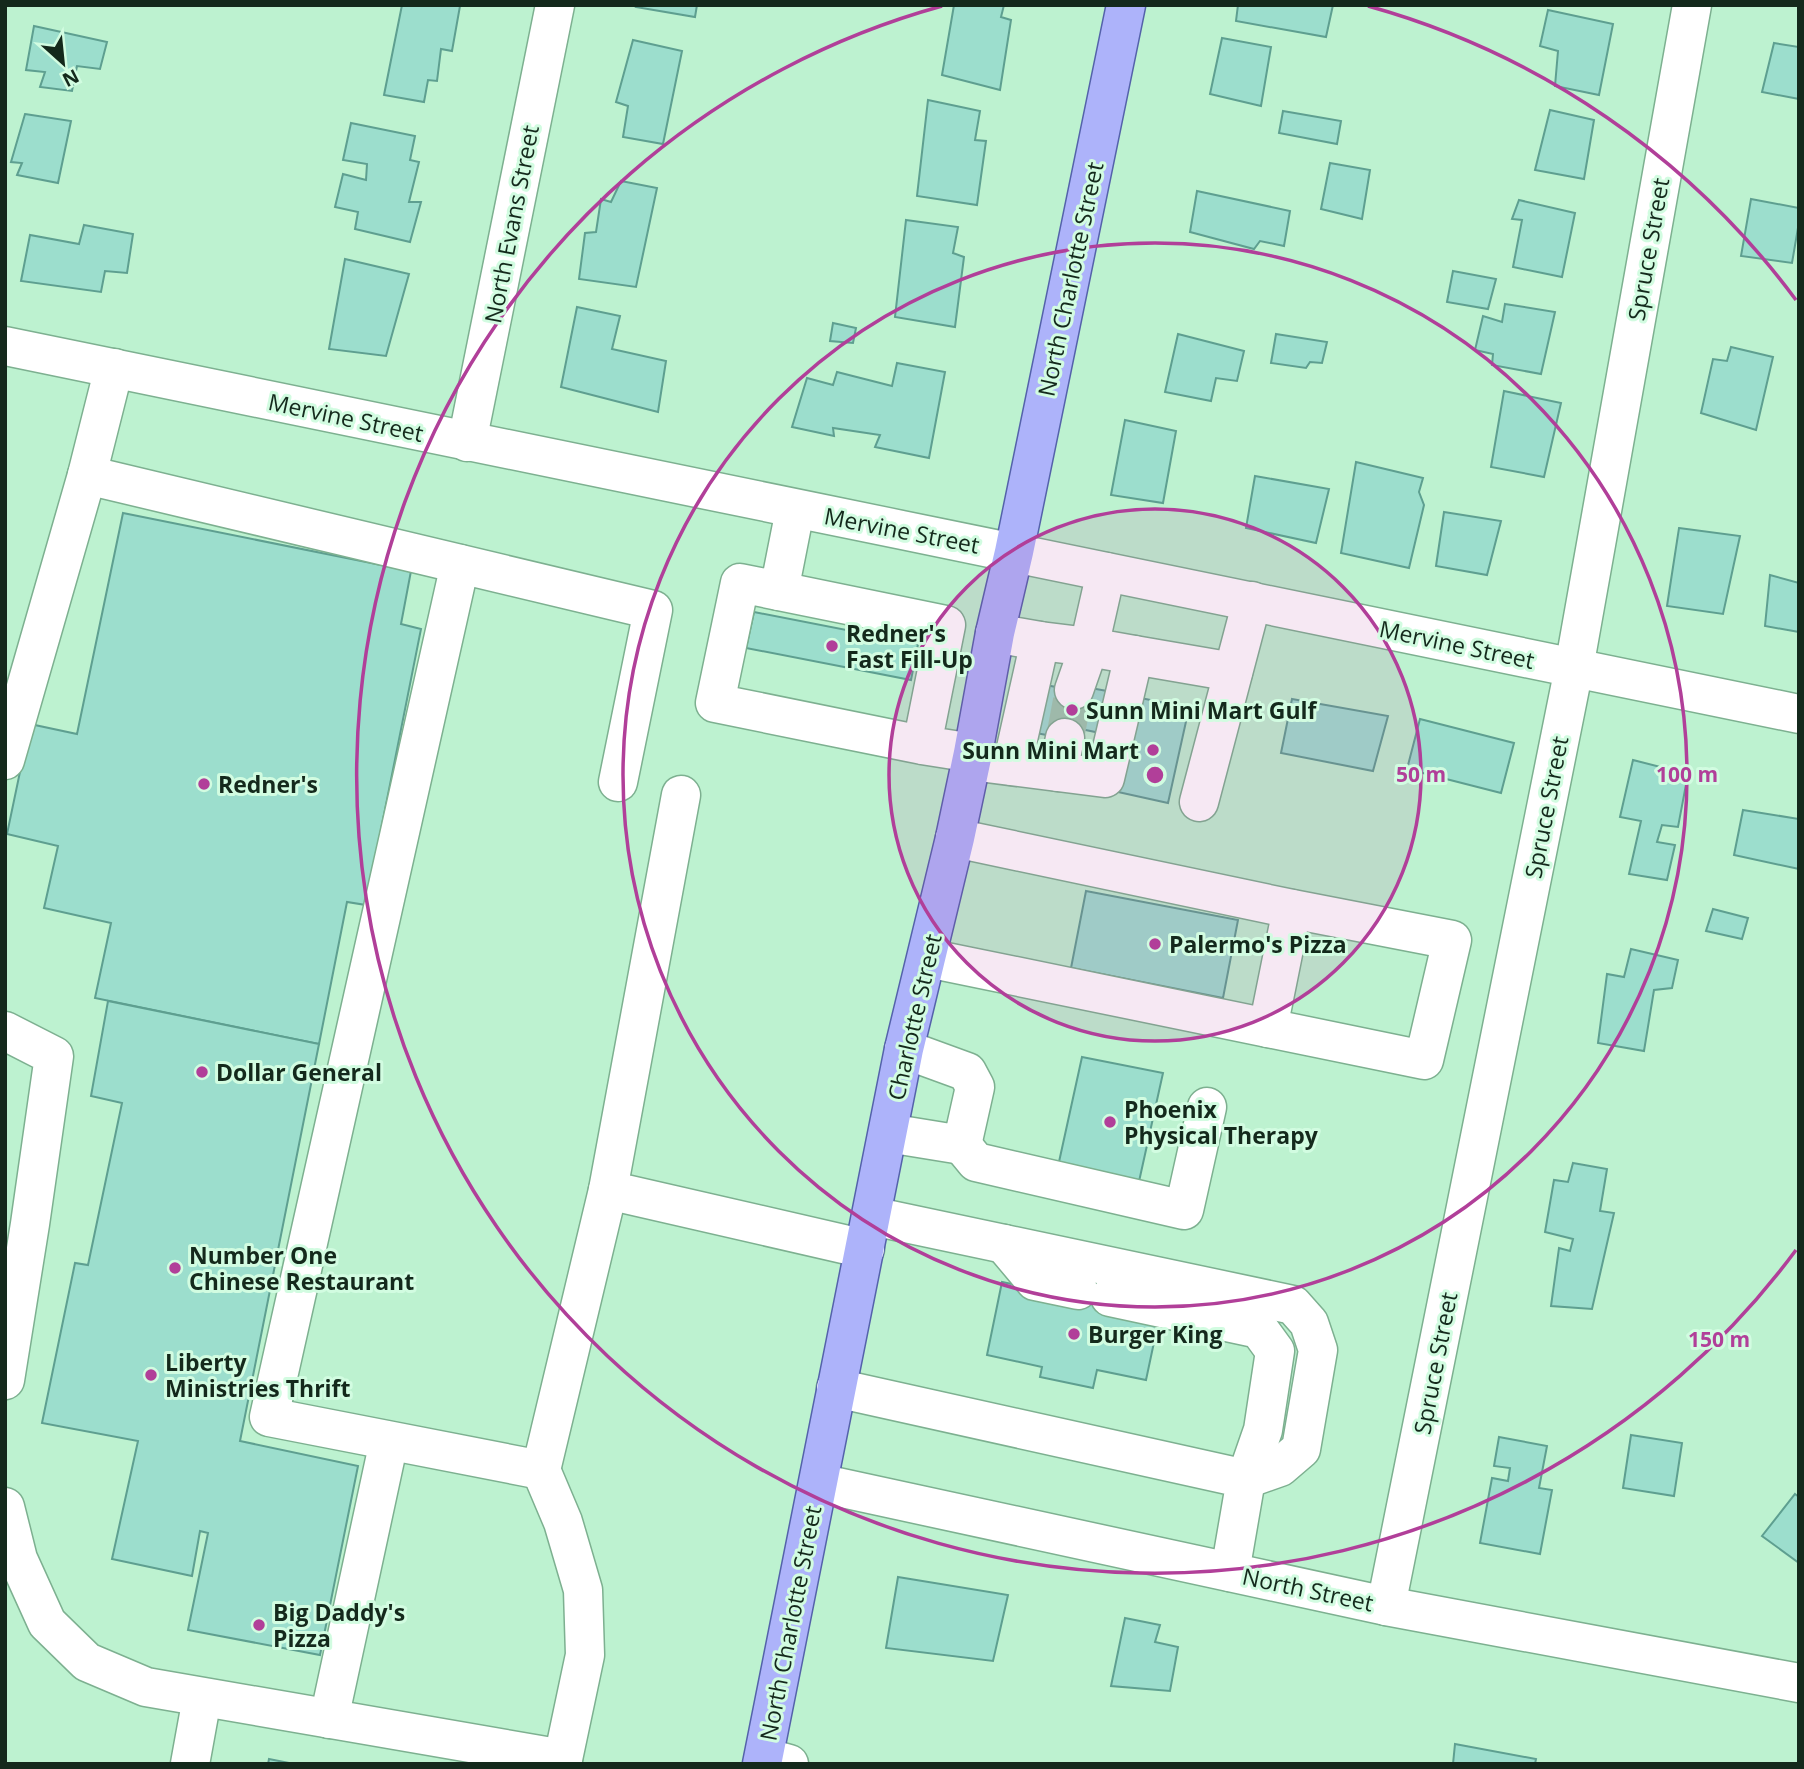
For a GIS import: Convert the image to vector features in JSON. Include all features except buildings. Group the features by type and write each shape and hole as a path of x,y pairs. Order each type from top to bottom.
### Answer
{"main road":[{"name":"North Charlotte Street","path":"1014,552 1126,5"},
{"name":"Charlotte Street","path":"819,1483 904,1049 955,838 995,633 1014,552"},
{"name":"North Charlotte Street","path":"772,1762 819,1483"}],"street":[{"name":"North Evans Street","path":"467,442 555,5"},
{"name":"Spruce Street","path":"1386,1605 1574,668 1692,5"},
{"name":"Mervine Street","path":"5,346 1799,714"},
{"path":"5,760 87,475 114,368"},
{"path":"87,475 653,610 618,782"},
{"path":"779,591 795,510"},
{"path":"460,564 269,1417 541,1471"},
{"path":"1074,690 1089,647 1106,572"},
{"path":"922,745 946,625 740,583 715,703 1012,766 1062,755 1105,778 1134,655"},
{"path":"1199,802 1252,601"},
{"path":"995,633 1233,672"},
{"path":"1012,766 1040,641"},
{"path":"5,1507 18,1559 47,1623 87,1662 146,1687 563,1761 585,1655 583,1590 564,1522 541,1471 608,1190 681,795"},
{"path":"927,958 1424,1060 1452,940 955,838"},
{"path":"1268,1028 1292,909"},
{"path":"5,1031 54,1056 5,1380"},
{"path":"904,1049 967,1072 975,1087 962,1145"},
{"path":"888,1133 962,1145 976,1162 1184,1210 1206,1107"},
{"path":"608,1190 868,1232 1004,1244 1293,1306 1309,1323 1318,1350 1301,1449 1280,1467 1246,1479 836,1388"},
{"path":"1004,1244 1035,1281 1259,1329 1275,1352 1264,1430 1246,1479 1230,1572"},
{"path":"329,1718 389,1441"},
{"name":"North Street","path":"819,1483 1386,1605 1799,1684"},
{"path":"190,1764 215,1700"},
{"path":"215,1700 215,1764"}],"tunnel":[{"path":"1065,738 1074,690"}],"place":[{"name":"Redner's Fast Fill-Up","path":"832,646"},
{"name":"Sunn Mini Mart Gulf","path":"1072,710"},
{"name":"Sunn Mini Mart","path":"1153,750"},
{"name":"Redner's","path":"204,784"},
{"name":"Palermo's Pizza","path":"1155,944"},
{"name":"Dollar General","path":"202,1072"},
{"name":"Phoenix Physical Therapy","path":"1110,1122"},
{"name":"Number One Chinese Restaurant","path":"175,1268"},
{"name":"Burger King","path":"1074,1334"},
{"name":"Liberty Ministries Thrift","path":"151,1375"},
{"name":"Big Daddy's Pizza","path":"259,1625"}]}
